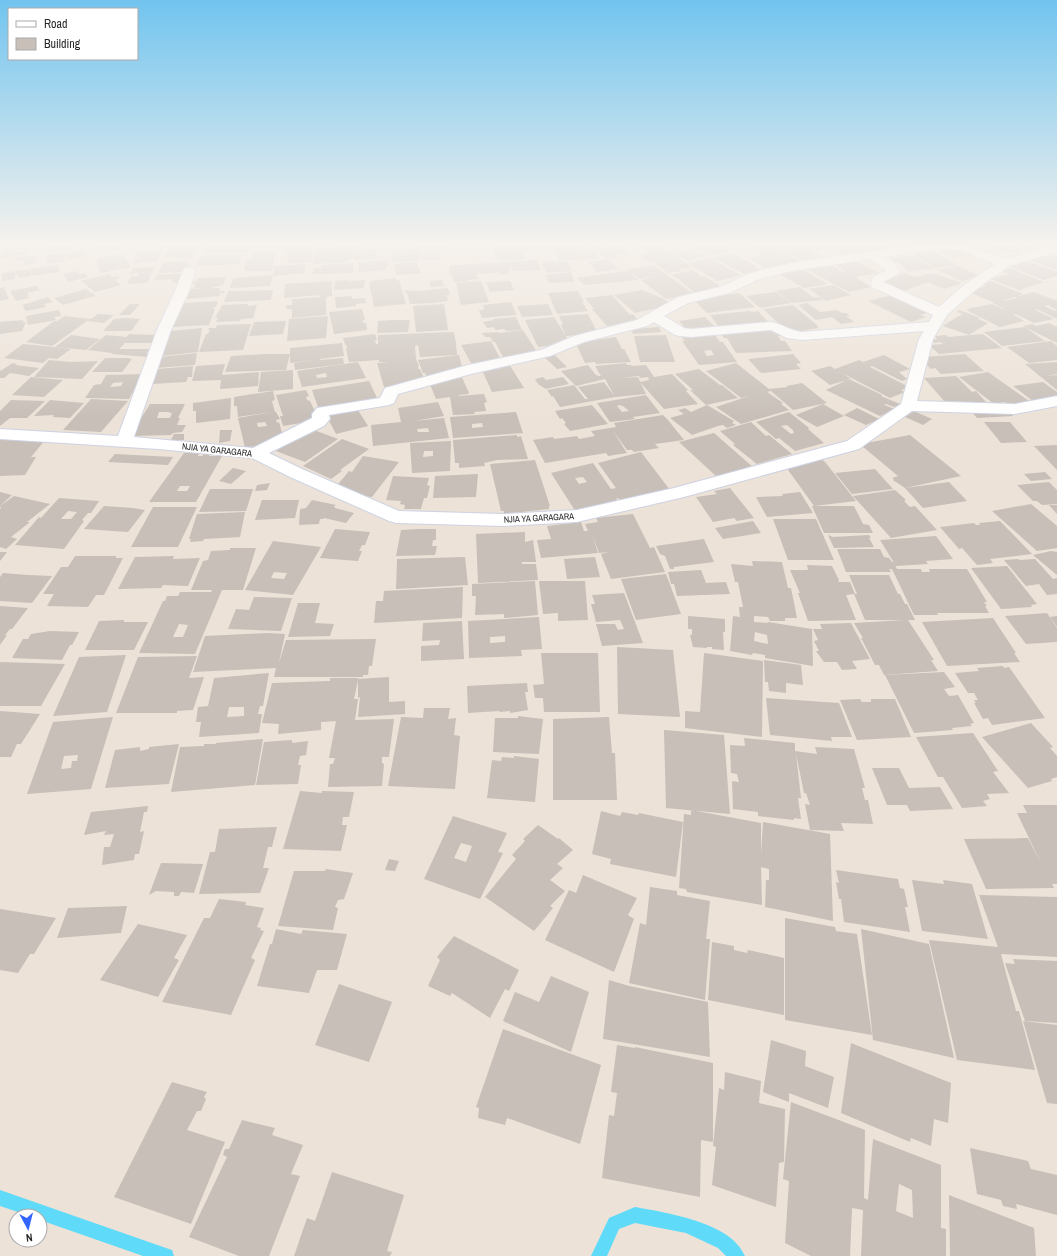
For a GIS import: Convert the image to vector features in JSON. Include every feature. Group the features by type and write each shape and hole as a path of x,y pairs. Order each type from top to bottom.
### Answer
{"street":[{"path":"124,442 164,330 177,301"},
{"path":"256,454 318,422 322,419 320,414 322,411 383,402 388,400 391,391 396,388 545,353 579,339 642,324 682,301"},
{"path":"906,301 938,319"},
{"path":"956,301 938,319 926,340 908,406 1015,409 1057,402"},
{"path":"655,316 680,332 691,333 770,326 776,327 787,334 802,336 938,319"},
{"name":"NJIA YA GARAGARA","path":"0,434 124,442 256,454 296,474 396,517 504,520 577,516 677,493 853,445 908,406"}],"building":[{"path":"36,301 52,301 53,302 44,304 46,307 26,311 22,305"},
{"path":"57,301 79,301 63,305"},
{"path":"218,301 216,307 213,309 215,309 209,325 173,327 184,303"},
{"path":"225,301 257,301 224,302"},
{"path":"292,301 326,301 326,315 292,318 292,309 286,309 286,305 292,305"},
{"path":"335,301 366,301 366,303 356,304 356,306 336,308"},
{"path":"373,301 405,301 406,304 374,307"},
{"path":"409,301 448,301 433,303 410,304"},
{"path":"460,301 488,301 489,302 461,305"},
{"path":"551,301 583,301 584,302 582,302 588,311 557,314"},
{"path":"587,301 617,301 630,315 633,314 639,321 607,326 592,309 594,309"},
{"path":"621,301 666,301 671,305 635,313"},
{"path":"695,301 748,301 755,307 707,313"},
{"path":"751,301 788,301 791,303 760,308"},
{"path":"789,301 817,301 792,303"},
{"path":"868,301 902,301 927,313 920,315 926,317 911,322"},
{"path":"989,301 1003,301 999,302 1005,301 1056,301 1057,301 1057,310 1057,319 1037,309 1035,310 1054,319 1034,323 1013,314 1024,321 1000,327 966,309 992,304 1010,312","holes":["1048,305 1057,310 1055,311 1044,306"]},
{"path":"511,302 517,315 482,318 479,310 484,310 483,305"},
{"path":"807,303 820,312 837,310 842,313 846,313 850,316 846,316 854,322 841,324 832,317 816,320 798,305"},
{"path":"130,304 140,304 130,315 119,315"},
{"path":"248,304 248,306 257,305 253,318 241,319 240,321 216,322 218,318 215,318 222,305"},
{"path":"444,304 448,330 416,332 413,306"},
{"path":"548,304 553,315 522,317 517,306"},
{"path":"793,305 819,328 789,333 763,309"},
{"path":"362,309 365,320 363,320 363,323 366,323 367,330 334,334 329,312"},
{"path":"59,310 61,316 54,317 56,320 28,325 26,316"},
{"path":"960,310 988,323 969,335 943,326 963,314 956,312"},
{"path":"758,311 770,324 720,328 710,315"},
{"path":"98,314 114,315 104,323 87,321 52,346 26,342 54,321 57,321 65,316 91,319"},
{"path":"588,314 598,334 566,336 559,316"},
{"path":"328,316 326,338 287,341 289,319"},
{"path":"516,317 522,330 495,330 494,327 487,328 483,322 494,320 493,319"},
{"path":"554,317 567,339 564,339 566,342 553,343 554,345 538,347 525,320"},
{"path":"705,317 716,328 689,332 679,321"},
{"path":"114,319 140,319 131,331 103,331"},
{"path":"24,320 22,322 26,322 22,331 0,334 0,322"},
{"path":"410,320 408,332 377,333 378,321"},
{"path":"286,321 283,334 249,336 254,322"},
{"path":"1049,323 1057,327 1057,343 1023,326 1032,324 1036,326"},
{"path":"251,324 243,350 199,352 206,334 208,334 210,330 208,330 209,328 216,328 217,325"},
{"path":"659,327 661,332 633,334 631,329"},
{"path":"1025,327 1045,341 1002,346 984,332"},
{"path":"202,328 198,352 162,356 169,331"},
{"path":"775,329 781,336 778,336 781,341 785,341 792,351 736,353 727,338 724,338 721,333"},
{"path":"523,330 537,352 521,354 522,357 504,359 495,342 493,342 490,337 485,337 482,333 499,333"},
{"path":"454,332 457,355 420,357 418,345 415,346 416,359 419,366 418,369 420,369 426,382 384,387 377,363 389,362 379,362 379,360 349,362 346,348 348,348 343,338 375,334 377,340 375,340 376,344 378,344 378,335"},
{"path":"713,332 720,342 723,342 737,362 699,365 682,341 685,341 680,335","holes":["711,350 714,355 707,356 704,351"]},
{"path":"129,334 158,335 151,343 125,343 119,349 150,349 147,353 150,353 147,357 88,350 106,335 126,337"},
{"path":"983,334 1002,348 939,354 929,345 943,344 940,342 935,343 931,340 937,339 935,336 946,335 948,337"},
{"path":"71,335 100,339 86,350 55,347"},
{"path":"666,335 675,362 640,362 634,336"},
{"path":"616,337 631,362 596,364 595,362 585,363 577,346 579,346 578,342"},
{"path":"491,341 501,360 472,365 461,345"},
{"path":"1051,341 1057,346 1057,360 1029,363 1007,347"},
{"path":"342,343 344,356 320,360 343,358 344,364 295,370 294,363 314,360 290,363 290,348"},
{"path":"23,344 71,349 57,359 49,358 43,363 4,358"},
{"path":"197,353 195,365 156,368 160,357"},
{"path":"553,353 567,367 557,369 542,355"},
{"path":"290,354 286,370 225,372 231,356"},
{"path":"793,354 801,363 796,364 801,369 761,373 748,359"},
{"path":"965,354 984,371 941,374 935,368 931,369 924,362 929,362 923,357"},
{"path":"459,355 463,370 442,371 443,376 427,378 425,373 423,373 418,360"},
{"path":"884,355 910,369 899,372 907,379 902,381 872,366 870,367 909,387 901,390 905,392 890,398 842,373 851,379 830,385 811,371 830,366 835,369 859,360 863,362"},
{"path":"105,358 132,359 122,372 92,372"},
{"path":"49,360 71,362 98,361 82,379 34,377"},
{"path":"358,362 366,378 302,387 297,371","holes":["326,373 327,377 317,378 316,375"]},
{"path":"1057,362 1057,374 1046,376 1057,375 1057,390 1025,364"},
{"path":"13,363 17,364 15,365 39,368 29,376 10,373 4,378 0,378 0,371"},
{"path":"626,363 627,365 632,366 646,365 654,377 672,374 688,390 686,391 698,404 664,409 641,383 646,394 615,397 605,379 576,386 561,371 588,365 596,375 601,376 595,366","holes":["639,376 640,378 648,377 649,380 640,382 638,377 620,378"]},
{"path":"736,363 769,389 788,387 786,386 802,383 827,403 793,410 771,391 767,392 783,403 781,404 789,410 741,424 716,407 749,396 741,398 706,371"},
{"path":"225,364 222,375 259,372 258,386 220,389 221,380 192,381 196,366"},
{"path":"509,364 524,388 492,392 481,368"},
{"path":"193,366 192,377 188,377 186,382 152,384 157,369"},
{"path":"699,369 738,398 706,405 690,390 693,390 675,374"},
{"path":"293,370 293,389 258,392 261,372"},
{"path":"988,372 1029,401 1009,405 1005,402 994,404 959,377"},
{"path":"143,374 129,399 85,398 94,385 101,384 106,375","holes":["123,382 121,386 110,387 113,383"]},
{"path":"461,375 469,393 459,396 484,394 487,402 484,403 486,411 474,412 475,414 453,415 450,397 436,399 429,382"},
{"path":"956,376 972,392 976,391 986,402 945,402 924,378"},
{"path":"31,377 63,380 44,397 12,395"},
{"path":"543,377 546,380 563,377 569,384 546,389 538,384 535,379"},
{"path":"849,379 900,404 894,407 886,404 884,405 895,409 880,416 826,390"},
{"path":"369,381 378,400 319,410 312,390"},
{"path":"604,382 615,397 560,407 547,390 574,385 585,399 588,399 578,387"},
{"path":"1043,382 1057,392 1057,398 1033,401 1013,386"},
{"path":"306,390 309,396 306,397 307,400 310,401 319,420 283,426 280,416 283,416 276,395"},
{"path":"273,391 275,400 272,401 275,412 280,419 276,420 277,423 279,422 284,440 245,448 238,418 272,412 238,417 237,406 234,406 234,397","holes":["265,422 267,426 258,427 257,423"]},
{"path":"646,395 660,413 633,417 635,419 610,422 597,403","holes":["617,406 623,406 629,411 622,412"]},
{"path":"231,398 230,419 196,423 196,411 193,411 193,403"},
{"path":"91,399 128,401 101,432 63,430"},
{"path":"11,400 45,401 27,418 10,418 0,426 0,411"},
{"path":"50,400 84,403 70,418 53,417 54,415 34,416"},
{"path":"438,402 444,416 414,421 444,418 449,438 373,446 371,425 401,422 398,408","holes":["428,428 429,432 418,432 417,429"]},
{"path":"150,404 185,404 178,418 180,418 177,425 186,425 182,432 173,433 171,435 130,436","holes":["159,412 170,412 169,413 172,413 170,418 157,418"]},
{"path":"823,404 844,416 817,427 796,415"},
{"path":"592,405 608,424 570,431 564,424 566,423 562,418 560,419 555,411"},
{"path":"707,405 734,421 732,423 736,425 727,428 723,425 718,426 692,435 670,418 684,414 678,410 685,408 691,412"},
{"path":"356,407 368,426 336,434 325,413"},
{"path":"857,408 879,419 866,425 844,415"},
{"path":"1007,409 1013,416 977,418 971,411"},
{"path":"914,411 932,419 923,425 905,417"},
{"path":"516,412 523,433 453,438 450,417","holes":["482,423 483,427 472,428 472,424"]},
{"path":"789,412 809,428 808,429 824,443 795,451 779,438 776,439 756,422","holes":["787,425 794,431 794,433 791,434 781,426"]},
{"path":"663,415 684,440 655,444 659,448 634,452 632,450 627,450 613,431 627,453 608,456 606,453 545,463 533,440 577,436 579,439 595,436 591,431 616,427 614,423"},
{"path":"751,422 766,436 769,435 792,454 757,464 733,445 735,444 720,431"},
{"path":"984,422 1010,422 1027,442 1001,443"},
{"path":"220,430 232,430 230,441 219,443"},
{"path":"314,430 338,439 305,462 276,451 294,439 298,440 310,431"},
{"path":"714,433 754,468 717,477 679,442"},
{"path":"174,434 184,434 184,440 171,440"},
{"path":"517,435 517,437 521,436 528,459 497,460 484,463 485,466 459,468 459,463 455,463 453,440"},
{"path":"910,435 961,476 905,488 893,480 894,479 892,478 898,476 862,446 867,444 866,443"},
{"path":"46,439 31,457 36,457 25,475 0,476 0,440"},
{"path":"342,439 369,449 340,470 342,471 331,479 303,466"},
{"path":"451,441 450,471 412,473 410,443","holes":["424,451 433,451 433,456 423,457"]},
{"path":"1057,445 1057,470 1034,446"},
{"path":"641,452 670,490 629,499 620,500 618,498 616,499 618,501 578,511 574,509 551,473 593,463 611,489 616,488 598,463","holes":["583,477 587,482 579,484 575,478"]},
{"path":"184,453 199,453 198,456 203,456 203,453 210,453 209,456 222,456 196,502 149,502","holes":["180,486 190,486 187,491 177,491"]},
{"path":"115,454 173,457 168,465 108,462"},
{"path":"363,456 399,462 372,497 352,495 355,491 335,488 349,471 352,472"},
{"path":"821,459 856,501 814,506 786,467"},
{"path":"535,460 550,506 549,509 504,514 504,511 501,511 490,464"},
{"path":"233,468 246,471 231,484 219,481"},
{"path":"875,469 893,489 852,494 835,473"},
{"path":"1045,472 1052,479 1031,481 1024,474"},
{"path":"478,474 476,497 433,498 435,476"},
{"path":"393,476 429,478 427,485 430,486 427,498 424,498 421,509 404,509 405,505 400,504 401,501 386,500"},
{"path":"949,482 967,501 923,508 905,488"},
{"path":"1049,482 1057,490 1057,504 1042,505 1037,501 1033,501 1017,485"},
{"path":"270,483 267,490 255,491 257,485"},
{"path":"730,488 754,518 737,521 734,518 713,522 696,497 717,494 714,491"},
{"path":"210,489 253,489 246,511 199,512"},
{"path":"895,490 906,500 904,501 910,507 915,506 937,530 891,538 853,496"},
{"path":"0,492 12,495 0,506"},
{"path":"800,492 813,513 767,517 756,497 783,496 782,494"},
{"path":"14,496 50,504 11,537 17,539 6,549 0,547 0,506"},
{"path":"59,498 99,501 91,513 88,513 82,520 84,521 64,549 15,545 39,517 41,518","holes":["68,511 77,512 71,519 61,519"]},
{"path":"262,500 299,500 295,518 255,520"},
{"path":"312,500 336,505 333,507 354,513 346,523 324,518 320,519 319,524 299,525 300,509 306,508"},
{"path":"1031,504 1057,526 1057,548 1037,551 992,511"},
{"path":"1049,505 1057,505 1057,514"},
{"path":"104,506 145,510 128,532 84,529"},
{"path":"812,506 854,506 863,524 869,525 873,533 824,533"},
{"path":"153,507 197,507 178,547 131,547"},
{"path":"245,512 240,537 204,539 203,541 190,542 191,539 189,539 197,514"},
{"path":"633,514 650,548 654,547 665,572 611,579 601,554 609,552 599,553 592,534 598,553 541,558 537,540 551,539 547,526 581,522 584,531 588,531 585,524 598,522 596,518"},
{"path":"773,519 816,519 834,560 788,560"},
{"path":"753,521 761,533 723,539 715,528"},
{"path":"1000,521 1032,554 990,559 993,563 977,565 962,548 959,549 940,527 974,523 976,525 980,525 979,523"},
{"path":"335,529 370,532 365,545 362,545 359,551 362,551 358,561 320,558"},
{"path":"436,529 436,540 433,540 432,546 437,546 435,555 396,556 401,530"},
{"path":"525,532 525,542 533,540 536,562 522,562 522,564 536,564 538,580 478,583 476,534"},
{"path":"828,535 833,537 869,535 874,547 834,548"},
{"path":"936,536 953,559 926,561 928,564 896,566 880,540"},
{"path":"704,539 714,562 674,567 674,569 670,569 665,556 660,554 656,546"},
{"path":"273,541 321,547 293,595 245,590","holes":["274,572 287,573 284,579 271,578"]},
{"path":"230,548 256,548 243,590 222,590 195,654 139,653 163,601 165,601 167,596 178,596 180,592 211,592 212,590 191,590 203,561 208,560 211,551 230,550","holes":["179,624 188,625 183,637 173,637"]},
{"path":"837,549 880,549 884,557 889,558 892,562 894,562 897,569 921,569 922,572 930,572 929,569 967,569 987,602 984,602 989,613 937,613 938,615 914,615 892,569 889,569 891,572 846,572"},
{"path":"1051,551 1057,552 1057,575 1033,555"},
{"path":"0,552 7,552 0,561"},
{"path":"75,556 116,556 116,558 123,558 104,595 96,595 88,607 47,606 54,594 43,594 61,567 68,567"},
{"path":"174,556 173,559 200,558 188,586 163,585 161,588 118,589 135,557"},
{"path":"465,557 468,585 396,589 397,559"},
{"path":"595,557 600,577 567,579 564,559"},
{"path":"1035,559 1053,579 1057,578 1057,594 1047,595 1039,584 1026,586 1004,560"},
{"path":"752,561 782,562 788,588 791,588 797,618 785,618 785,621 770,621 768,617 754,616 754,622 768,622 812,629 813,666 765,658 765,655 753,653 752,655 730,651 733,616 740,617 739,607 743,607 738,582 735,582 731,564 753,566","holes":["755,632 767,635 768,644 754,641"]},
{"path":"807,565 832,566 839,580 838,582 850,582 855,594 857,594 849,575 889,575 898,594 900,594 905,604 907,604 915,620 908,620 934,660 931,660 938,671 884,675 879,665 875,665 861,638 863,638 854,623 905,620 865,620 854,594 846,595 856,620 808,621 798,593 800,593 790,570 808,570"},
{"path":"1007,566 1037,604 1031,605 1032,607 1001,609 971,568"},
{"path":"701,570 706,583 726,582 730,594 677,596 674,584 671,584 668,572"},
{"path":"3,573 52,576 32,603 0,601 0,577"},
{"path":"666,574 681,614 636,620 621,579"},
{"path":"535,581 538,615 504,618 504,614 475,615 476,596 472,596 472,584"},
{"path":"539,581 585,581 588,620 558,621 558,613 543,614"},
{"path":"463,587 462,618 374,623 376,601 383,601 384,591"},
{"path":"624,593 643,643 602,646 596,624 615,624 618,630 624,629 620,620 596,622 591,604 595,604 592,595"},
{"path":"254,597 292,598 281,631 228,629 236,609 249,610"},
{"path":"298,603 320,603 315,623 334,624 330,636 288,637"},
{"path":"0,606 28,608 12,629 10,629 5,635 7,635 0,645"},
{"path":"1047,613 1057,628 1057,642 1026,644 1005,616"},
{"path":"688,616 725,619 725,632 723,632 724,650 712,649 712,647 693,647 690,635 692,635 692,629 688,629"},
{"path":"1057,616 1057,627 1050,617"},
{"path":"539,617 542,649 521,650 522,656 469,658 468,621","holes":["505,636 505,642 490,643 490,637"]},
{"path":"993,618 1016,653 1014,653 1020,662 947,666 922,622"},
{"path":"124,620 124,622 148,622 134,650 85,650 99,621"},
{"path":"462,621 464,659 421,661 421,646 439,645 440,640 422,641 423,623"},
{"path":"851,623 870,659 852,661 857,669 842,670 837,662 824,662 816,651 819,651 814,641 818,640 813,629 822,629 820,624"},
{"path":"50,631 79,632 62,660 12,658 23,639 28,639 31,634"},
{"path":"267,633 285,634 279,663 286,640 376,639 372,666 369,666 368,675 363,675 363,677 274,677 276,668 193,672 205,636"},
{"path":"617,647 673,650 680,717 618,714"},
{"path":"541,653 598,653 600,712 544,712 543,698 535,698 533,685 544,684"},
{"path":"704,653 763,661 762,737 685,728 685,711 700,712"},
{"path":"126,655 107,712 53,716 79,657"},
{"path":"197,656 189,678 204,677 193,710 177,711 177,713 116,713 138,657"},
{"path":"764,660 801,665 803,685 786,683 786,693 769,691 768,682 765,682"},
{"path":"0,662 65,664 41,706 0,706"},
{"path":"1003,666 1004,668 1009,667 1045,718 992,725 988,718 983,719 974,703 976,703 974,700 978,700 974,693 968,693 955,673 979,671 977,668"},
{"path":"944,672 955,687 944,689 949,696 958,695 974,723 970,724 972,726 952,728 953,730 914,733 885,675"},
{"path":"269,673 263,706 260,706 258,714 262,714 259,733 199,737 201,722 196,722 198,707 208,706 214,678","holes":["229,707 244,707 244,716 227,717"]},
{"path":"389,677 389,702 405,701 405,714 358,717 360,697 358,698 358,680 354,699 358,699 355,720 394,719 389,757 382,757 382,763 384,764 382,786 328,787 330,764 333,764 335,758 329,758 336,721 321,722 321,730 278,734 279,724 262,723 272,683 330,681 330,678 358,679"},
{"path":"527,683 528,692 525,692 528,710 510,713 510,711 499,711 468,713 467,686"},
{"path":"766,698 839,703 852,737 831,737 832,741 770,735"},
{"path":"860,699 862,702 871,702 871,699 895,699 911,737 857,740 840,700"},
{"path":"424,708 450,708 448,719 456,718 454,735 460,736 455,789 388,786 401,717 423,718"},
{"path":"0,711 40,714 21,744 17,744 11,757 0,757"},
{"path":"518,716 543,719 539,754 493,752 495,718 518,718"},
{"path":"113,717 91,789 27,794 53,722","holes":["78,755 77,761 72,761 71,768 61,769 64,756"]},
{"path":"609,717 612,753 615,753 617,800 553,800 553,719"},
{"path":"1031,723 1053,747 1050,748 1057,756 1057,777 1051,779 1052,781 1028,788 982,737"},
{"path":"664,730 724,735 730,814 666,808"},
{"path":"973,733 998,771 993,772 1009,793 987,794 990,799 983,801 987,806 962,808 943,777 938,777 916,737"},
{"path":"744,738 795,743 795,751 817,754 815,747 854,749 865,788 862,788 865,800 868,800 873,824 841,823 844,831 810,830 805,804 810,805 806,793 804,793 796,754 801,798 798,798 801,819 794,818 794,820 758,816 758,812 733,809 732,781 739,782 737,774 731,773 730,745 745,746"},
{"path":"263,739 255,785 171,792 180,747 204,746 204,744"},
{"path":"292,740 292,743 308,741 306,755 300,756 298,765 301,765 298,784 256,785 264,742"},
{"path":"179,744 169,784 105,788 115,750 140,747 140,751 149,749 149,747"},
{"path":"514,756 539,759 535,802 487,798 492,760 501,761 502,757 514,758"},
{"path":"872,768 899,768 909,788 940,787 953,809 910,811 907,805 887,805"},
{"path":"300,791 322,793 322,791 354,792 349,817 343,817 342,825 347,825 341,851 283,849"},
{"path":"1023,805 1057,805 1057,884 1052,884 1054,888 986,889 964,839 1028,838 1042,865 1017,813 1027,813"},
{"path":"148,806 147,812 144,812 140,832 144,831 139,854 135,854 134,860 102,865 104,847 110,847 114,834 104,835 106,831 84,835 91,812"},
{"path":"691,810 761,823 761,855 763,822 830,834 833,921 765,907 766,880 769,880 769,869 761,867 762,905 687,892 686,889 679,888 684,814 691,815"},
{"path":"601,811 620,816 622,812 638,815 639,813 683,822 676,877 610,864 611,859 592,854"},
{"path":"453,816 507,833 498,852 503,853 480,899 424,879","holes":["461,843 472,846 466,862 454,858"]},
{"path":"538,825 558,839 559,838 573,850 557,864 563,868 550,880 565,891 550,906 553,908 534,931 485,897 516,859 512,855 525,841 523,839"},
{"path":"277,827 272,847 268,847 263,868 269,868 260,893 199,894 210,852 215,852 219,829"},
{"path":"389,859 399,861 395,871 385,870"},
{"path":"161,863 203,864 194,893 181,892 179,896 174,896 174,892 156,891 149,895"},
{"path":"326,869 353,873 344,899 338,900 335,907 338,908 333,930 278,926 294,871 325,871"},
{"path":"836,870 898,879 900,888 904,889 908,907 905,907 910,932 844,922 841,899 839,899 836,882 839,883"},
{"path":"583,875 637,898 628,915 634,919 614,972 545,940 569,890 576,893"},
{"path":"912,880 944,884 943,880 972,884 988,939 922,931"},
{"path":"650,887 677,891 677,895 710,901 706,939 710,939 705,1000 629,983 640,923 646,925"},
{"path":"979,895 1057,897 1057,957 1001,954 1016,1011 1019,1011 1035,1070 957,1060 929,940 998,947"},
{"path":"219,899 246,902 245,905 264,908 257,927 264,931 251,958 255,960 231,1015 162,1002 204,918 210,918"},
{"path":"127,906 121,933 57,938 68,908"},
{"path":"0,909 56,918 34,954 30,954 18,973 0,970"},
{"path":"785,918 835,927 836,931 857,934 872,1035 785,1020"},
{"path":"138,924 187,935 174,958 179,960 158,997 100,980"},
{"path":"276,929 301,934 303,930 347,934 337,970 317,970 309,993 257,986"},
{"path":"861,929 929,944 954,1058 873,1040"},
{"path":"454,936 519,970 509,991 505,989 490,1018 452,993 450,996 428,986 440,960 437,957"},
{"path":"712,942 734,946 734,950 747,953 748,950 784,958 784,1015 708,1000"},
{"path":"1013,959 1057,961 1057,1023 1025,1021 1005,963 1015,964"},
{"path":"551,976 589,992 571,1052 503,1021 515,992 539,1002"},
{"path":"609,980 629,986 708,1002 710,1057 603,1039"},
{"path":"339,984 392,1002 369,1062 315,1045"},
{"path":"1023,1021 1057,1025 1057,1104 1047,1103"},
{"path":"503,1029 601,1065 580,1144 507,1118 505,1125 478,1118 479,1108 476,1107"},
{"path":"771,1040 806,1051 805,1066 834,1077 828,1108 789,1093 789,1102 763,1092"},
{"path":"851,1043 951,1083 948,1123 934,1119 931,1146 911,1138 910,1142 841,1113"},
{"path":"617,1045 635,1047 713,1063 713,1142 701,1140 700,1197 602,1178 609,1115 614,1116 617,1093 611,1092"},
{"path":"725,1072 761,1081 759,1103 785,1109 784,1162 779,1163 776,1207 712,1185 716,1147 713,1146 719,1088 724,1090"},
{"path":"172,1082 207,1092 204,1097 206,1099 201,1111 197,1111 187,1130 225,1142 191,1224 114,1197"},
{"path":"791,1102 865,1130 864,1198 868,1200 873,1139 941,1165 941,1228 946,1229 946,1256 861,1256 863,1210 852,1208 850,1256 811,1256 785,1243 789,1181 783,1179","holes":["899,1184 912,1190 913,1218 896,1211"]},
{"path":"242,1120 275,1128 272,1135 303,1145 291,1174 300,1176 269,1256 239,1256 189,1237 227,1157 223,1155 225,1149 229,1149"},
{"path":"970,1148 1028,1161 1031,1169 1057,1175 1057,1215 1016,1204 1017,1209 1003,1206 1001,1200 977,1194"},
{"path":"332,1172 404,1195 387,1251 392,1252 390,1256 294,1256 307,1218 315,1221"},
{"path":"949,1195 1034,1228 1036,1256 950,1256"}],"waterway":[{"path":"0,1198 166,1256"},
{"path":"599,1256 614,1223 635,1215 687,1225 724,1242 737,1256"}]}
